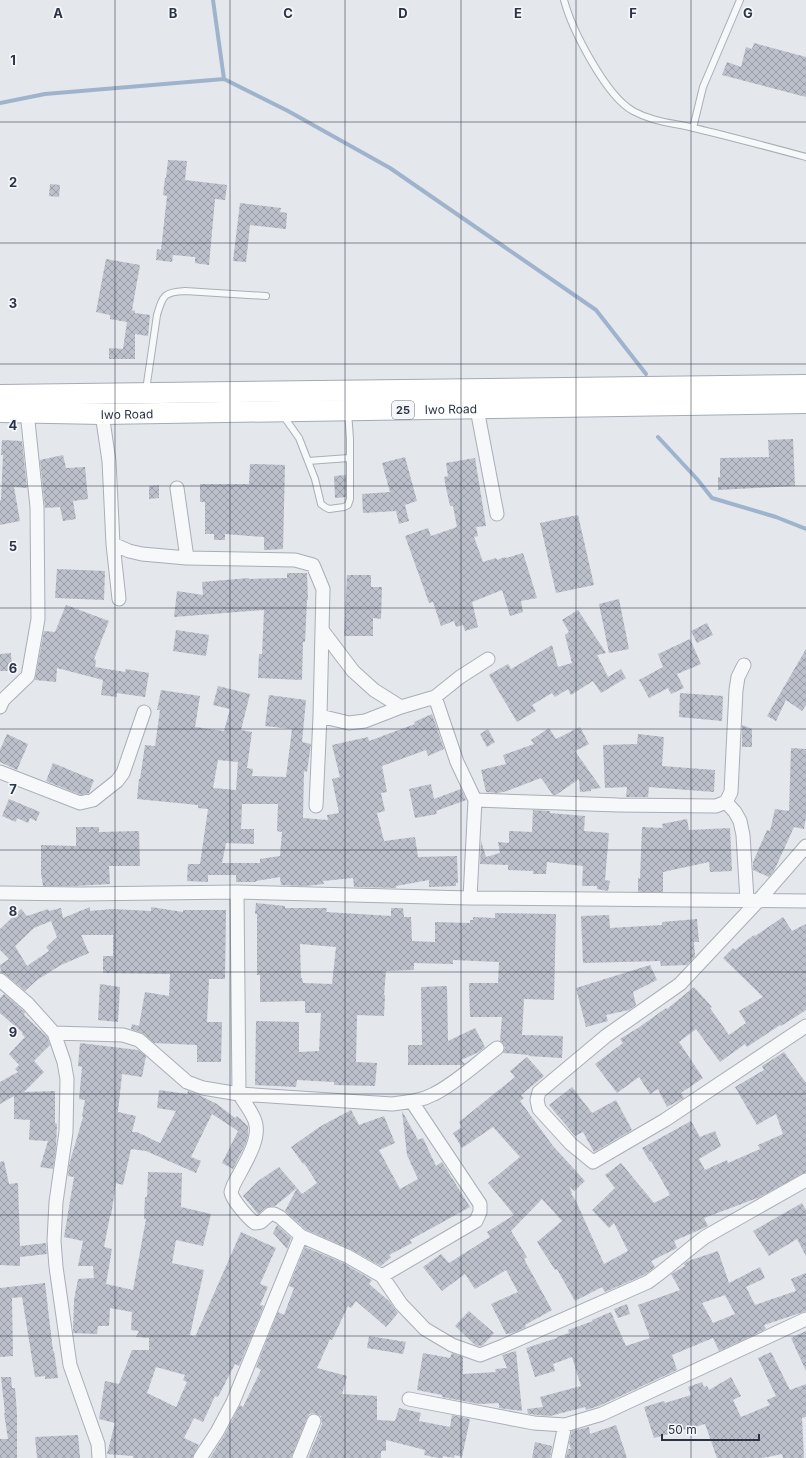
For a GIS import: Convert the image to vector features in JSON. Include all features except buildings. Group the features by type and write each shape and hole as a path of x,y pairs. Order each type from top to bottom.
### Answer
{"main road":[{"name":"Iwo Road","path":"0,395 806,385"},
{"path":"201,392 202,412"},
{"name":"Iwo Road","path":"0,412 102,414 806,403"}],"street":[{"path":"477,409 497,514"},
{"path":"0,706 3,700 28,676 38,619 37,507 27,412"},
{"path":"102,414 109,461 113,544 119,599"},
{"path":"178,488 187,558"},
{"path":"113,544 129,551 142,554 187,558 295,560 312,565 323,589 316,806"},
{"path":"322,630 353,671 374,690 401,707"},
{"path":"320,716 349,723 365,721 401,707 435,697 460,676 488,659"},
{"path":"475,800 618,805 709,806 716,806 726,802 731,792 736,690 738,677 744,665"},
{"path":"435,697 457,762 475,800 470,898"},
{"path":"0,772 80,803 93,800 117,781 123,773 144,712"},
{"path":"726,802 735,812 740,821 753,900"},
{"path":"806,846 753,900 680,984 606,1036 539,1092 537,1100 539,1109 571,1144 594,1162 664,1120 806,1026"},
{"path":"237,892 239,1094 255,1122 256,1135 254,1144 233,1186 231,1192 234,1200 250,1220 255,1223 261,1222 270,1214 274,1214 280,1217 301,1236 347,1256 382,1276 401,1304 425,1329 452,1345 480,1355 648,1282 705,1237 806,1180"},
{"path":"0,893 81,894 237,892 470,898 806,901"},
{"path":"0,980 28,1004 54,1033 64,1062 67,1079 66,1132 56,1202 54,1241 56,1267 70,1365 98,1444 99,1458"},
{"path":"54,1033 123,1035 139,1040 187,1082 203,1088 239,1094 392,1104 412,1102 434,1094 497,1048"},
{"path":"382,1276 476,1221 480,1212 480,1204 412,1102"},
{"path":"200,1458 217,1432 233,1402 301,1236"},
{"path":"409,1399 534,1422 565,1425 602,1414 806,1319"},
{"path":"300,1458 314,1421"},
{"path":"558,1458 565,1425"}],"lane":[{"path":"564,0 580,41 617,98 632,111 658,122 692,128 806,157"},
{"path":"692,128 703,87 740,0"},
{"path":"145,393 157,315 160,303 166,294 185,291 266,296"},
{"path":"280,411 299,438 315,478 321,504 330,509 348,505 350,499 348,411"},
{"path":"308,461 349,458"}],"waterway":[{"path":"213,0 224,79 288,111 390,168 596,310 646,374"},
{"path":"0,103 45,94 224,79"},
{"path":"658,437 697,479 712,498 776,517 806,529"}]}
